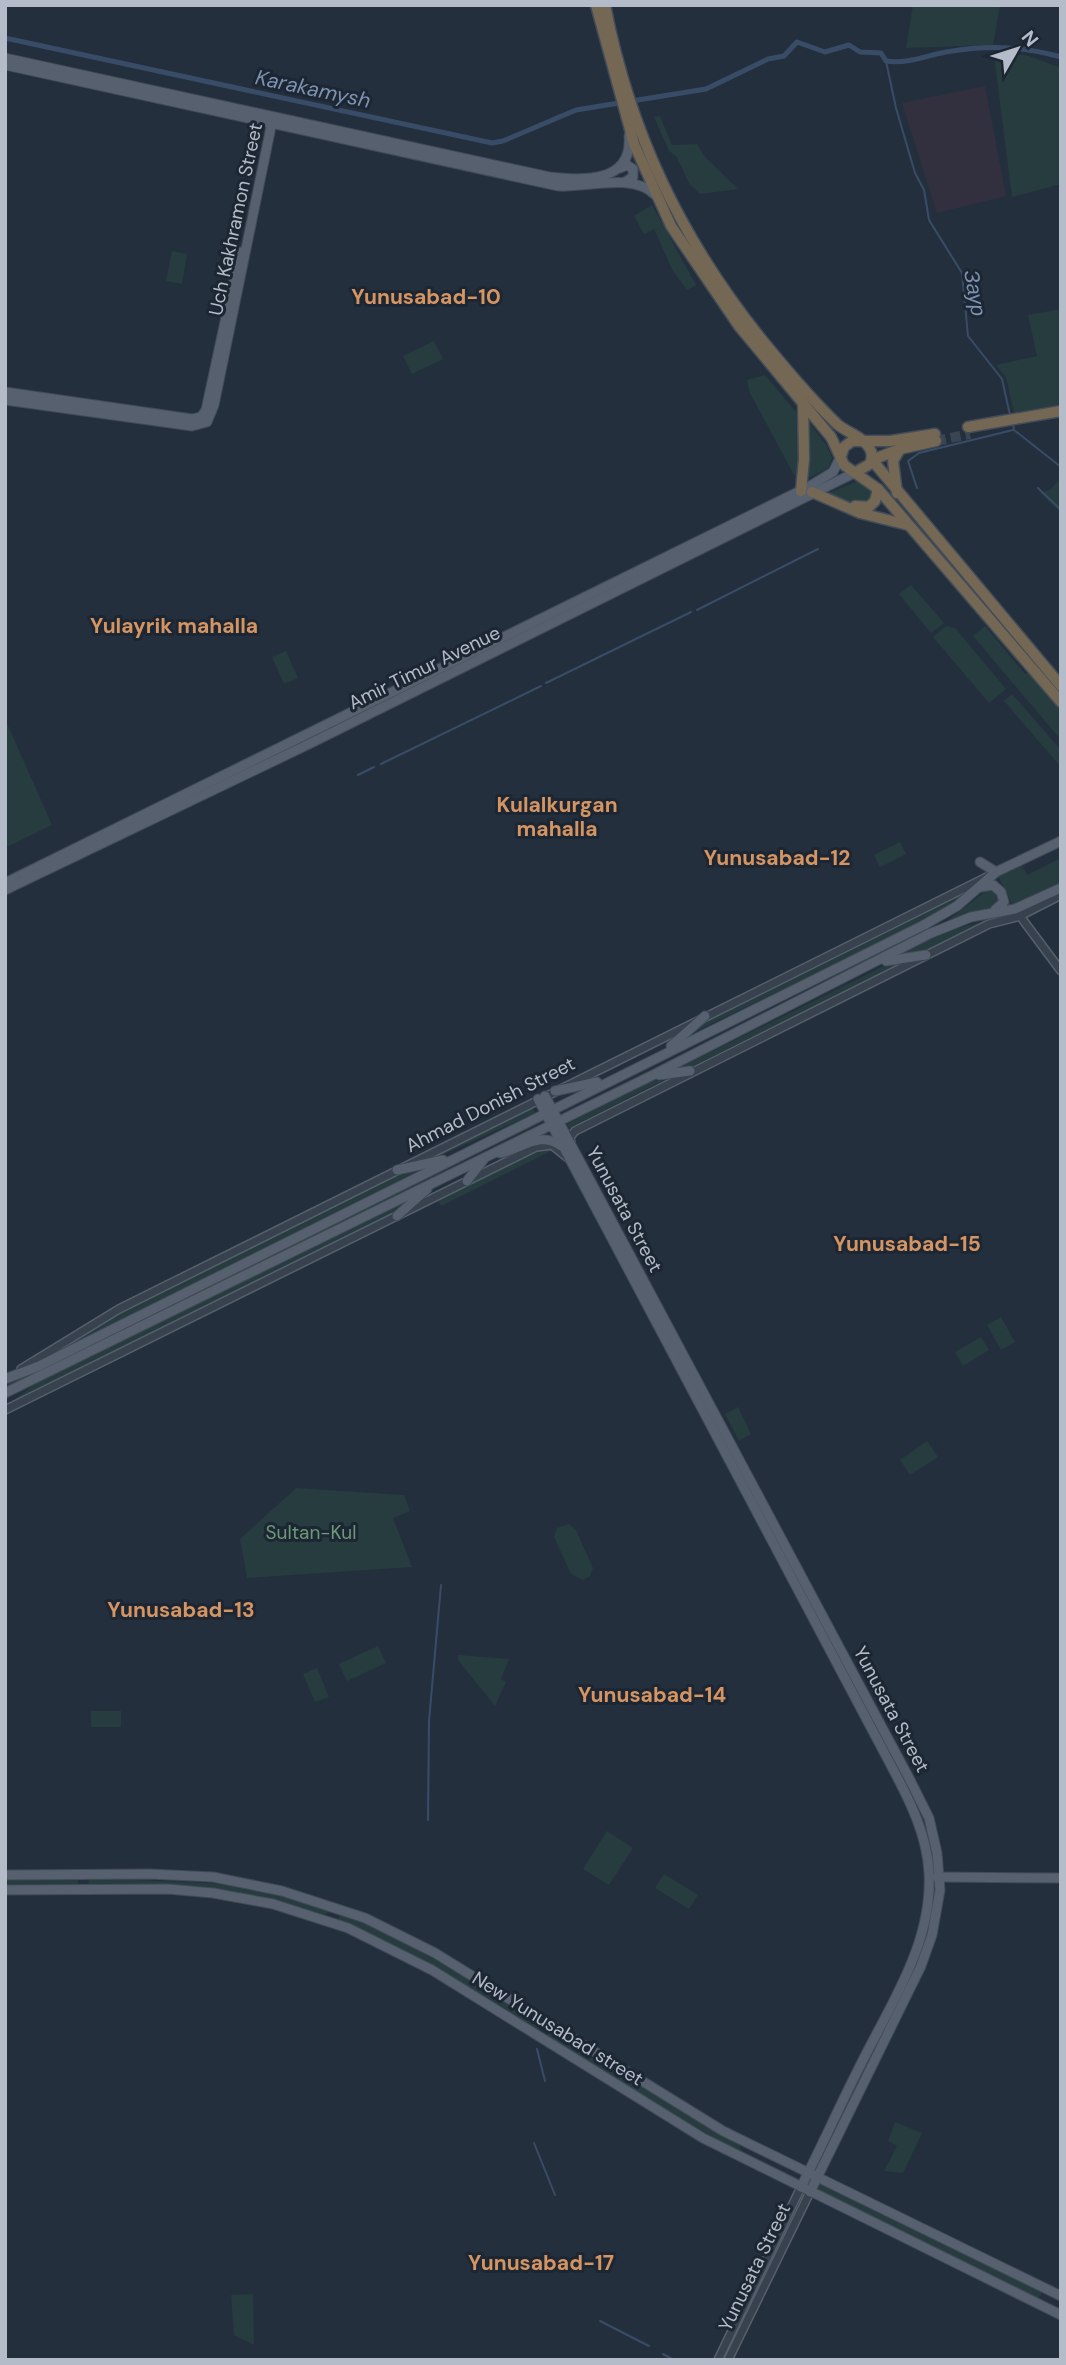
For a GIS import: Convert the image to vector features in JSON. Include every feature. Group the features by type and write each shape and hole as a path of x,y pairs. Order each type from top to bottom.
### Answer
{"highway":[{"path":"596,5 624,96"},
{"path":"606,5 629,119 655,195 739,326 831,437 845,466 856,471 878,489 1061,702"},
{"path":"629,119 689,246 761,338 830,417 872,451 872,460 885,479 1061,686"},
{"path":"803,403 806,491 860,513 908,525"},
{"path":"969,431 1061,411"},
{"path":"830,417 855,432 882,441"},
{"path":"841,456 848,443 935,437 888,453 872,460 864,470 856,471"},
{"path":"898,494 893,461 900,449"},
{"path":"885,479 882,462 888,453"},
{"path":"838,504 843,501 869,507 875,501 878,489"}],"main road":[{"path":"5,58 558,186 625,182 640,184 655,195"},
{"path":"5,65 550,177 597,178 627,165 633,169 633,177 625,182"},
{"name":"Uch Kakhramon Street","path":"5,393 192,426 205,424 212,412 272,119"},
{"path":"620,168 629,150 629,119"},
{"name":"Uch Kakhramon Street","path":"5,400 129,414"},
{"name":"Amir Timur Avenue","path":"5,890 358,720 806,491 833,472 841,456"},
{"name":"Amir Timur Avenue","path":"5,883 806,491 856,471"},
{"name":"Ahmad Donish Street","path":"5,1378 39,1366 925,925 951,911 996,872 1061,841"},
{"path":"981,862 996,872"},
{"path":"979,888 993,885 1001,892 1003,904 993,911"},
{"path":"5,1392 651,1076 937,930 993,911 1015,909 1059,894"},
{"path":"867,967 900,957 926,955"},
{"path":"662,1055 705,1016"},
{"path":"651,1076 691,1071"},
{"path":"555,1091 613,1079"},
{"name":"Yunusata Street","path":"542,1098 919,1798 933,1832 940,1878 932,1935 921,1966 806,2189"},
{"path":"467,1181 487,1156 511,1151 541,1138 568,1148"},
{"name":"Yunusata Street","path":"568,1148 571,1161 902,1787 922,1835 929,1884 926,1919 917,1950 813,2175"},
{"path":"397,1170 455,1158"},
{"path":"397,1216 441,1178"},
{"path":"929,1873 940,1878 1061,1878"},
{"path":"89,1874 83,1882 90,1889"},
{"name":"New Yunusabad street","path":"5,1875 165,1874 222,1878 282,1891 335,1907 410,1939 743,2142 1061,2296"},
{"path":"929,1884 940,1878"},
{"name":"New Yunusabad street","path":"5,1890 168,1889 225,1894 274,1904 331,1922 403,1953 673,2120 736,2155 1061,2315"},
{"path":"331,1922 335,1907"},
{"path":"540,2037 549,2023"},
{"path":"736,2155 745,2149 743,2142"},
{"path":"1040,2305 1048,2290"}],"street":[{"name":"Ahmad Donish Street","path":"5,1378 119,1308 996,872"},
{"path":"568,1148 570,1137 575,1131 989,924 1020,916 1059,894"},
{"path":"1020,916 1061,971"},
{"path":"5,1410 539,1146 554,1146 571,1161"},
{"name":"Yunusata Street","path":"718,2360 806,2189"},
{"name":"Yunusata Street","path":"728,2360 806,2189"}],"shaded area":[{"path":"985,86 1006,196 937,213 902,103"}],"green space":[{"path":"913,5 1000,5 993,45 906,48"},
{"path":"994,55 1026,55 1061,68 1061,184 1012,197"},
{"path":"660,116 672,145 697,144 705,157 738,189 700,194 689,183 676,156 669,151 654,117"},
{"path":"652,205 696,285 687,290 673,271 654,229 644,234 634,216"},
{"path":"172,251 187,254 182,284 166,281"},
{"path":"1061,309 1061,404 1014,413 1006,377 996,365 1037,356 1028,315"},
{"path":"434,341 443,359 412,374 403,356"},
{"path":"765,375 796,412 800,475 794,475 750,393 747,380"},
{"path":"807,420 827,446 832,458 828,468 809,478"},
{"path":"1061,478 1061,513 1040,493 1050,490"},
{"path":"858,481 873,493 870,502 860,505 828,496 829,493"},
{"path":"884,485 1061,692 1061,697 881,488"},
{"path":"911,585 944,623 931,633 899,594"},
{"path":"946,626 955,628 1006,689 989,703 933,637"},
{"path":"985,626 1025,674 1029,672 1061,709 1061,740 973,636"},
{"path":"286,651 298,678 284,684 272,657"},
{"path":"1012,694 1061,750 1061,767 1004,701"},
{"path":"5,719 52,825 5,848"},
{"path":"900,842 906,854 880,867 874,855"},
{"path":"1061,858 1061,885 1013,906 998,876 1022,865 1027,875"},
{"path":"975,885 940,912 686,1036 706,1018"},
{"path":"990,888 1001,899 999,906 946,922"},
{"path":"1013,913 926,951 899,954 952,930"},
{"path":"898,959 910,959 691,1067 675,1070"},
{"path":"664,1080 569,1128 567,1124 653,1081"},
{"path":"531,1105 535,1113 419,1163"},
{"path":"485,1148 436,1176 5,1388 5,1385"},
{"path":"542,1148 553,1150 441,1206 438,1200"},
{"path":"422,1169 38,1363 131,1305 393,1175"},
{"path":"416,1195 390,1217 5,1407 36,1383"},
{"path":"1001,1317 1015,1342 1001,1350 987,1325"},
{"path":"981,1337 989,1350 963,1366 955,1352"},
{"path":"738,1407 751,1434 739,1441 725,1414"},
{"path":"927,1441 938,1457 910,1475 900,1460"},
{"name":"Sultan-Kul","path":"296,1488 404,1495 410,1511 393,1518 412,1567 247,1578 240,1539"},
{"path":"569,1524 576,1530 593,1568 590,1576 583,1580 571,1574 554,1537 557,1528"},
{"path":"378,1646 386,1663 347,1681 339,1664"},
{"path":"458,1655 509,1659 501,1679 506,1682 495,1706 458,1660"},
{"path":"317,1668 329,1697 315,1702 303,1674"},
{"path":"91,1711 121,1711 121,1727 91,1727"},
{"path":"607,1831 633,1848 609,1885 583,1869"},
{"path":"664,1874 698,1895 689,1909 655,1888"},
{"path":"78,1878 78,1885 5,1886 5,1879"},
{"path":"89,1878 228,1884 306,1902 329,1912 325,1915 237,1894 150,1886 88,1885"},
{"path":"340,1914 443,1964 540,2024 540,2028 536,2030 416,1956 338,1920"},
{"path":"548,2032 739,2145 741,2149 736,2151 547,2037"},
{"path":"895,2122 922,2133 903,2173 884,2171 897,2146 888,2141"},
{"path":"818,2184 1041,2292 1041,2296 1038,2298 819,2191 816,2189"},
{"path":"253,2294 252,2344 234,2335 231,2295"}],"waterway":[{"name":"Karakamysh","path":"5,38 492,143 503,141 576,110 706,89 768,59 784,56 797,42 825,52 849,45 860,52 881,53 886,61 894,62 976,48 1017,49 1061,57"},
{"name":"Заур","path":"886,61 896,108 915,173 924,190 929,220 962,273 968,336 1002,379 1010,415"},
{"name":"Заур","path":"1013,424 1014,430 1061,467"},
{"path":"917,488 908,461 919,453 1013,430"},
{"path":"1038,488 1061,510"},
{"path":"697,610 818,549"},
{"path":"546,683 691,612"},
{"path":"381,764 541,686"},
{"path":"358,775 374,767"},
{"path":"428,1820 429,1721 441,1585"},
{"path":"537,2049 545,2081"},
{"path":"534,2143 555,2195"},
{"path":"600,2321 649,2346"},
{"path":"663,2354 674,2360"}],"tunnel":[{"path":"936,441 970,434"}],"district":[{"name":"Yunusabad-10","path":"426,297"},
{"name":"Yulayrik mahalla","path":"174,626"},
{"name":"Kulalkurgan mahalla","path":"557,817"},
{"name":"Yunusabad-12","path":"777,858"},
{"name":"Yunusabad-15","path":"907,1244"},
{"name":"Yunusabad-13","path":"181,1610"},
{"name":"Yunusabad-14","path":"652,1695"},
{"name":"Yunusabad-17","path":"541,2263"}]}
